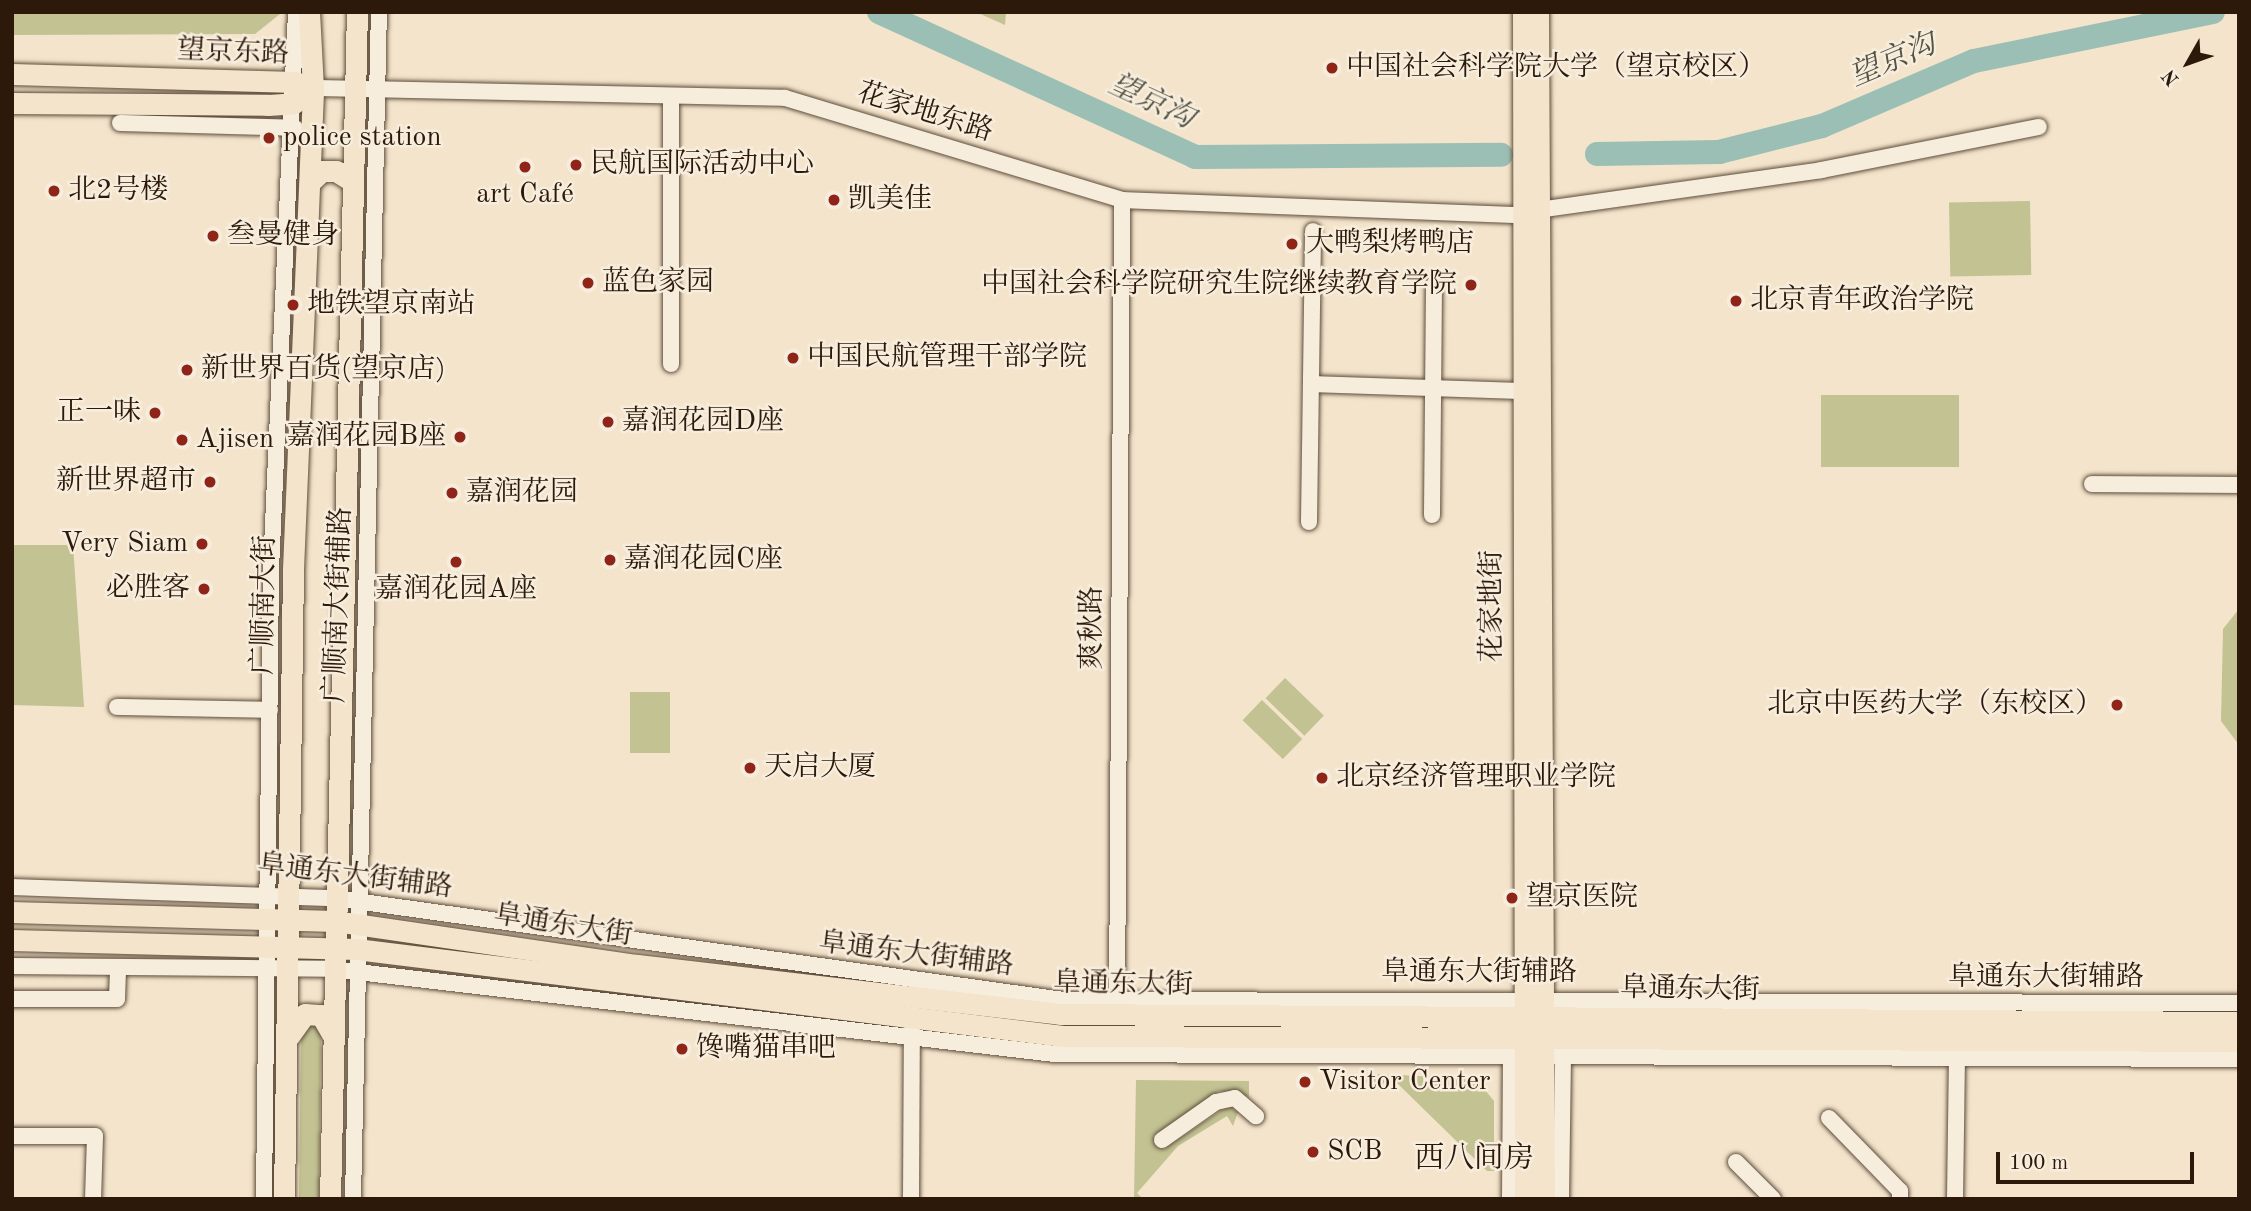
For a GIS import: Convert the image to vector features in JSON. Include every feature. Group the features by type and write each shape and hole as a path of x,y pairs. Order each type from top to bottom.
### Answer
{"main road":[{"name":"广顺南大街","path":"284,1199 289,1036 279,958 279,917 291,894 293,569 310,182 301,91 309,12"},
{"path":"330,1199 332,969 357,12"},
{"name":"花家地街","path":"1523,12 1528,212 1532,1008"},
{"name":"花家地街","path":"1538,12 1520,391 1532,1008 1544,1199"},
{"name":"望京东路","path":"12,74 301,91"},
{"name":"望京东路","path":"12,103 301,91"},
{"path":"310,182 322,171 336,171 352,181"},
{"name":"阜通东大街","path":"12,912 279,917 356,923 892,997 1060,1014 1117,1006 1532,1008 2239,1022"},
{"name":"阜通东大街","path":"12,940 279,958 333,947 356,949 912,1030 1116,1047 1536,1054 2239,1041"},
{"path":"289,1036 305,1014 321,1015 332,1034"},
{"name":"花家地街","path":"1525,1199 1536,1054"}],"street":[{"path":"279,917 269,891 271,569 283,262 301,91 296,12"},
{"name":"广顺南大街辅路","path":"354,1199 356,923 379,12"},
{"name":"花家地东路","path":"301,91 785,98 1122,200 1528,212 1821,170 2039,127"},
{"path":"671,96 671,364"},
{"path":"120,123 295,128"},
{"name":"爽秋路","path":"1116,1047 1122,200"},
{"path":"1309,522 1313,231"},
{"path":"1432,515 1434,285"},
{"path":"1311,384 1520,391"},
{"path":"2092,484 2239,485"},
{"path":"117,707 270,710"},
{"name":"阜通东大街辅路","path":"12,887 269,891 334,898 943,986 1117,1006"},
{"path":"264,1199 279,958"},
{"path":"12,966 118,967 279,958 332,969 912,1030 911,1199"},
{"path":"12,999 117,999 118,967"},
{"name":"阜通东大街辅路","path":"1532,1008 2239,1003"},
{"path":"1116,1047 1292,1064 1536,1054"},
{"path":"1955,1199 1958,1048 2239,1059"},
{"path":"1510,1199 1536,1054"},
{"path":"1536,1054 1561,1199"},
{"path":"1162,1140 1216,1102 1235,1098 1256,1116"},
{"path":"1829,1118 1900,1191 1900,1199"},
{"path":"12,1136 94,1136 93,1199"},
{"path":"1736,1162 1773,1199"}],"green space":[{"path":"12,12 280,14 255,34 12,35"},
{"path":"976,12 1006,12 1005,25"},
{"path":"2030,201 2031,275 1950,276 1949,202"},
{"path":"1821,395 1959,395 1959,467 1821,467"},
{"path":"12,545 73,545 84,707 12,705"},
{"path":"2239,609 2239,745 2221,721 2223,629"},
{"path":"1285,678 1324,716 1304,736 1266,698"},
{"path":"630,692 670,692 670,753 630,753"},
{"path":"1262,700 1302,739 1283,759 1243,720"},
{"path":"308,1021 321,1025 319,1199 299,1199 301,1028"},
{"path":"1361,1073 1476,1079 1494,1101 1494,1171 1487,1171 1398,1084 1361,1082"},
{"path":"1136,1080 1249,1081 1249,1097 1219,1091 1153,1136 1164,1149 1228,1106 1238,1112 1233,1126 1227,1116 1178,1146 1137,1193 1143,1199 1134,1199"}],"waterway":[{"name":"望京沟","path":"879,12 1195,157 1501,155"},
{"name":"望京沟","path":"1597,154 1719,152 1822,126 1974,61 2213,12"}],"place":[{"name":"中国社会科学院大学（望京校区）","path":"1332,68"},
{"name":"police station","path":"269,138"},
{"name":"民航国际活动中心","path":"576,165"},
{"name":"art Café","path":"525,167"},
{"name":"北2号楼","path":"54,191"},
{"name":"凯美佳","path":"834,200"},
{"name":"叁曼健身","path":"213,236"},
{"name":"大鸭梨烤鸭店","path":"1292,244"},
{"name":"蓝色家园","path":"588,283"},
{"name":"中国社会科学院研究生院继续教育学院","path":"1471,285"},
{"name":"北京青年政治学院","path":"1736,301"},
{"name":"地铁望京南站","path":"293,305"},
{"name":"中国民航管理干部学院","path":"793,358"},
{"name":"新世界百货(望京店)","path":"187,370"},
{"name":"正一味","path":"155,413"},
{"name":"嘉润花园D座","path":"608,422"},
{"name":"嘉润花园B座","path":"460,437"},
{"name":"Ajisen","path":"182,440"},
{"name":"新世界超市","path":"210,482"},
{"name":"嘉润花园","path":"452,493"},
{"name":"Very Siam","path":"202,544"},
{"name":"嘉润花园C座","path":"610,560"},
{"name":"嘉润花园A座","path":"456,562"},
{"name":"必胜客","path":"204,589"},
{"name":"北京中医药大学（东校区）","path":"2117,705"},
{"name":"天启大厦","path":"750,768"},
{"name":"北京经济管理职业学院","path":"1322,778"},
{"name":"望京医院","path":"1512,898"},
{"name":"馋嘴猫串吧","path":"682,1049"},
{"name":"Visitor Center","path":"1305,1082"},
{"name":"SCB","path":"1313,1152"}],"district":[{"name":"西八间房","path":"1474,1159"}]}
